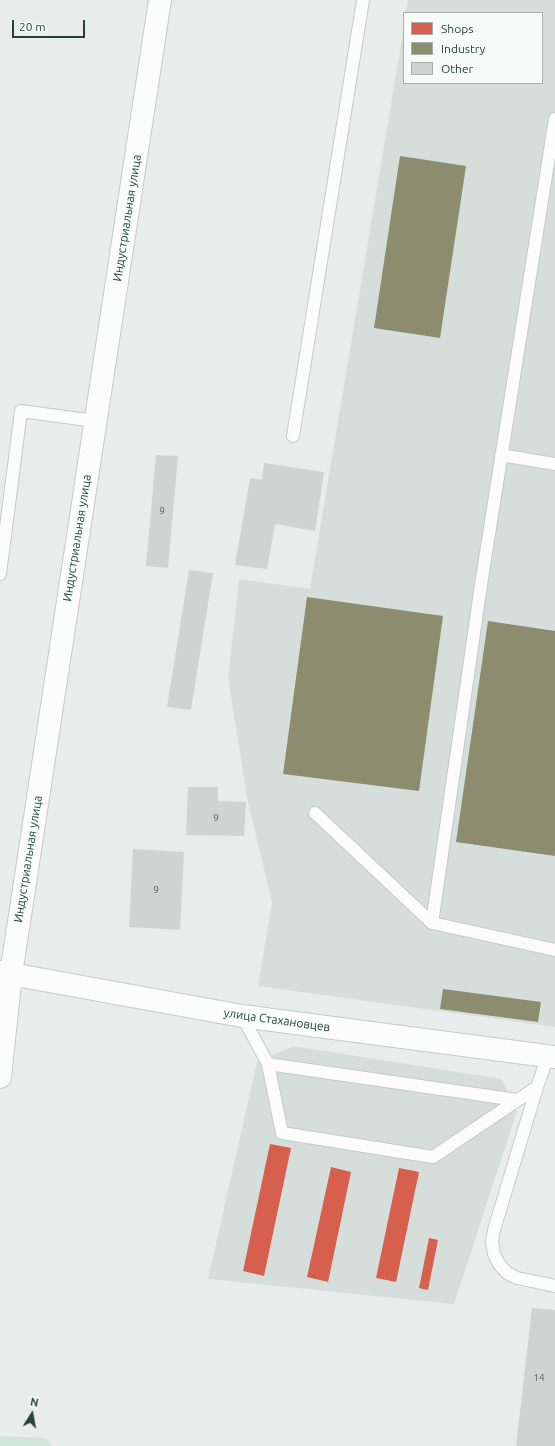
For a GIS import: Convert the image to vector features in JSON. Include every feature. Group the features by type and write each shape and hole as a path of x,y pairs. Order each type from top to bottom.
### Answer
{"main road":[{"name":"Индустриальная улица","path":"0,1073 5,973 95,422 160,0"},
{"name":"улица Стахановцев","path":"5,973 242,1016 552,1057"}],"lane":[{"path":"293,436 363,0"},
{"path":"432,923 482,578 555,119"},
{"path":"0,574 21,411 95,422"},
{"path":"501,456 555,464"},
{"path":"315,813 432,923 555,950"},
{"path":"242,1016 268,1064 282,1133 433,1157 537,1087"},
{"path":"552,1057 537,1087 494,1230 492,1242 494,1254 498,1264 507,1273 517,1278 555,1286"},
{"path":"268,1064 517,1100"}],"shaded area":[{"path":"408,0 555,0 555,1027 258,986 272,902 247,798 228,677 239,579 310,589 403,33 403,84 543,84 543,12 406,12"},
{"path":"293,1046 502,1079 517,1111 454,1304 208,1279 257,1062"}],"green space":[{"path":"0,1436 46,1438 52,1446 0,1446"}],"building: Shops":[{"path":"270,1144 291,1148 264,1276 243,1271"},
{"path":"331,1167 351,1172 328,1282 307,1277"},
{"path":"399,1168 419,1172 396,1282 376,1278"},
{"path":"429,1238 438,1240 428,1290 419,1288"}],"building: Industry":[{"path":"400,156 466,166 440,338 374,328"},
{"path":"307,597 443,616 419,791 283,774"},
{"path":"488,621 555,631 555,856 456,842"},
{"path":"443,989 541,1002 538,1022 440,1009"}],"building: Other":[{"path":"156,455 178,456 168,568 146,566"},
{"path":"264,463 324,472 315,531 275,524 267,569 235,565 250,478 262,480"},
{"path":"189,570 213,573 191,710 167,707"},
{"path":"188,787 218,787 218,801 246,802 244,836 186,835"},
{"path":"133,849 184,852 180,930 129,927"},
{"path":"532,1308 555,1310 555,1446 516,1446"}]}
